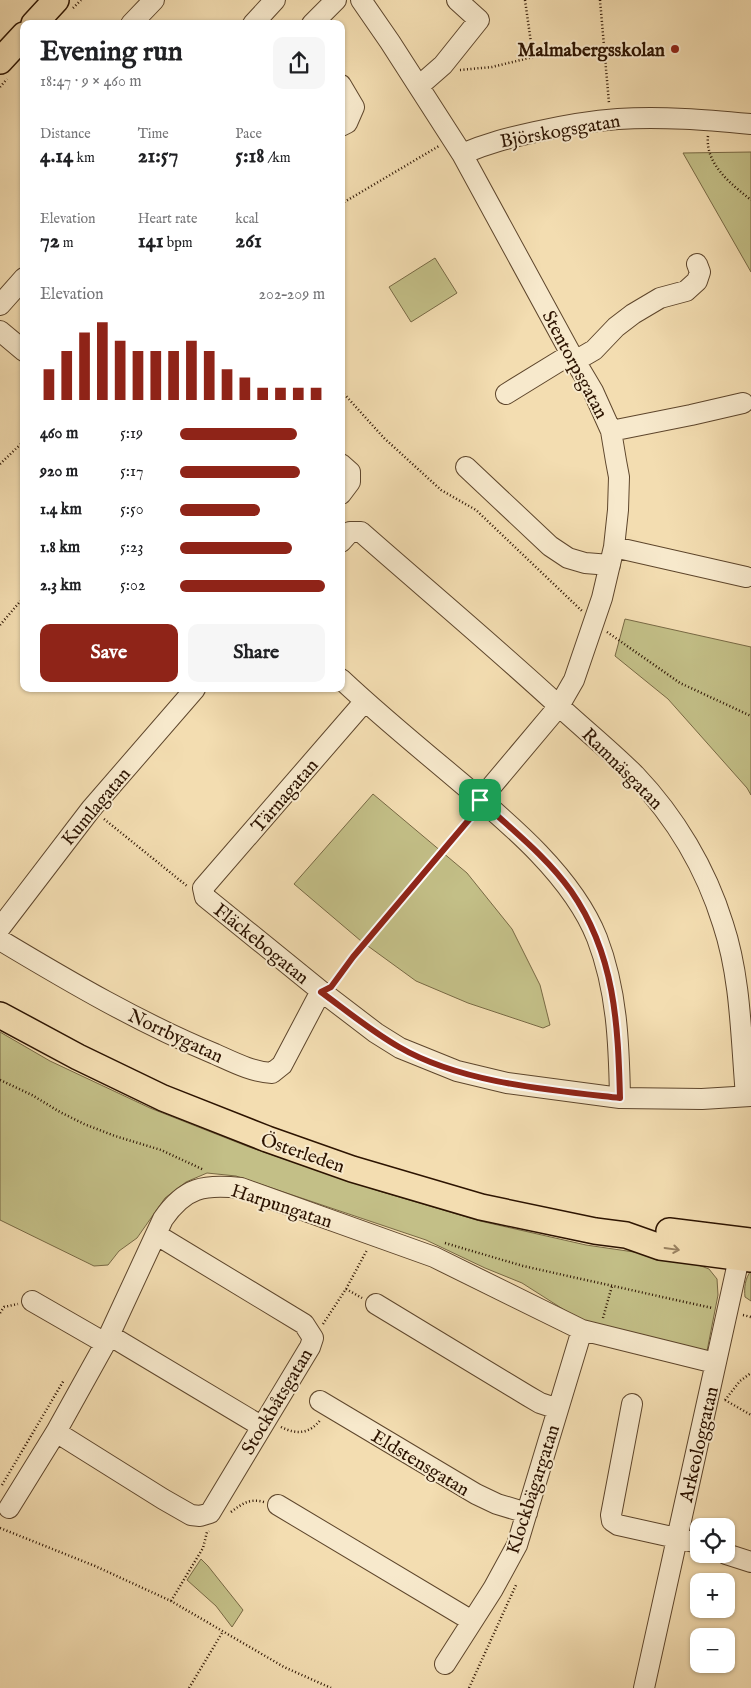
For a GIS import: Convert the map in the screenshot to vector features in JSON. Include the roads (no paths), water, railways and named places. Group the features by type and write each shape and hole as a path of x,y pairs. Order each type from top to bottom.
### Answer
{"main road":[{"path":"38,20 56,0"},
{"path":"0,61 20,39"},
{"name":"Österleden","path":"0,1015 78,1057 163,1098 276,1143 352,1169 481,1207 595,1231 626,1235 665,1231 746,1250"}],"street":[{"path":"135,20 154,0"},
{"path":"257,20 276,0"},
{"path":"316,20 336,0"},
{"name":"Stentorpsgatan","path":"360,0 452,137 593,391 611,431 618,477 618,510 612,556 594,622 574,680 559,706 480,800"},
{"path":"419,86 443,65 479,20 457,0"},
{"path":"345,91 354,107 345,124"},
{"name":"Björskogsgatan","path":"462,154 485,144 572,124 616,119 645,118 751,124"},
{"path":"506,394 573,358 594,350 616,327 660,298 686,291 698,281 700,272 697,264"},
{"path":"0,305 20,282"},
{"path":"0,331 20,348"},
{"path":"611,431 742,403"},
{"path":"466,467 550,546 568,558 585,563 612,556 746,577"},
{"path":"345,468 350,472 350,482 345,489"},
{"name":"Ramnäsgatan","path":"345,530 361,532 488,641 603,744 636,776 666,812 692,853 710,888 724,925 733,964 748,1096"},
{"path":"345,683 538,853 579,904 597,937 616,1006 620,1098"},
{"name":"Kumlagatan","path":"0,928 91,809 193,692"},
{"name":"Tärnagatan","path":"203,888 365,701"},
{"name":"Fläckebogatan","path":"203,888 205,897 321,992 376,1033 400,1048 457,1071 507,1082 620,1098 702,1099 748,1096"},
{"name":"Norrbygatan","path":"0,940 102,1001 198,1047 259,1072 272,1073 282,1065 321,992"},
{"name":"Harpungatan","path":"9,1508 56,1432 107,1339 163,1219 174,1203 191,1191 213,1186 241,1188 434,1257 582,1330 716,1363"},
{"name":"Stockbåtsgatan","path":"56,1432 163,1499 206,1522 261,1426 310,1347 313,1338 304,1324 157,1235"},
{"name":"Arkeologgatan","path":"644,1688 716,1363 746,1250"},
{"path":"32,1301 107,1339 261,1426"},
{"path":"376,1304 540,1403 558,1409"},
{"name":"Klockbägargatan","path":"445,1664 493,1589 513,1552 527,1513 582,1330"},
{"name":"Eldstensgatan","path":"324,1404 476,1494 497,1504 527,1513"},
{"path":"632,1404 611,1515 612,1521 618,1525 690,1541"},
{"path":"278,1505 472,1621"},
{"path":"735,1557 751,1562"}],"place":[{"name":"Malmabergsskolan","path":"675,49"}]}
